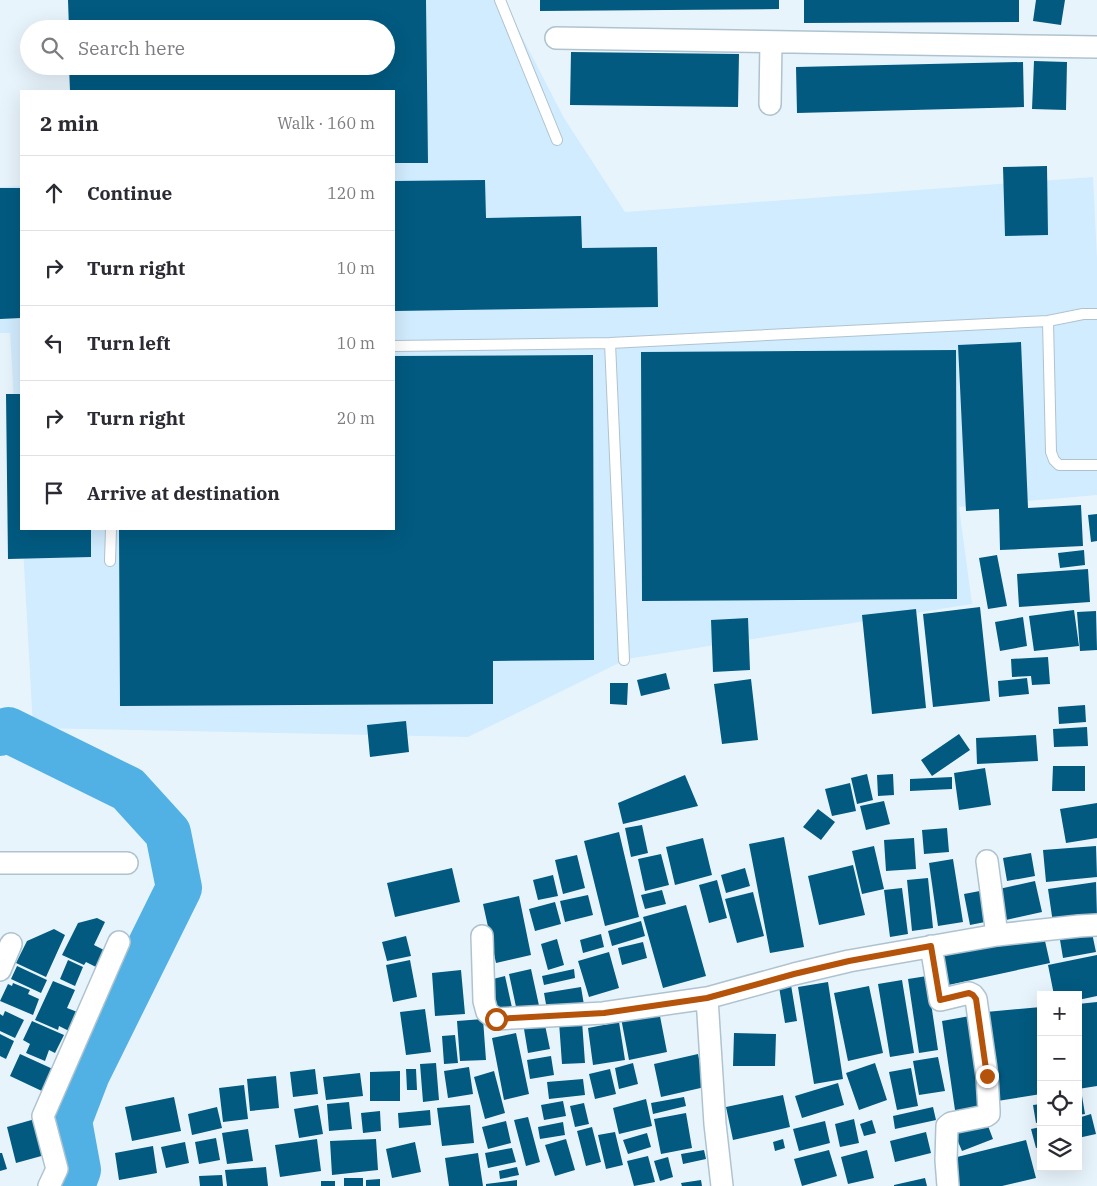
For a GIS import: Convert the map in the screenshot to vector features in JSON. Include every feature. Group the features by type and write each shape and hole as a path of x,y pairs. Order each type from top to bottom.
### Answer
{"street":[{"path":"556,38 1097,47"},
{"path":"770,104 771,42"},
{"path":"987,861 997,935"},
{"path":"0,863 127,863"},
{"path":"482,936 484,1001 487,1012 496,1019 604,1013 707,998 840,963 931,946 997,935 1079,926 1097,926"},
{"path":"49,1186 57,1169 43,1116 119,942"},
{"path":"0,970 10,944"},
{"path":"931,946 940,1000 969,993 976,999 987,1076 989,1114 951,1123 947,1126 946,1160 948,1186"},
{"path":"707,998 722,1186"}],"lane":[{"path":"500,0 557,140"},
{"path":"395,346 610,343 1048,321 1082,314 1097,314"},
{"path":"1048,321 1051,452 1054,460 1059,465 1097,465"},
{"path":"610,343 624,660"},
{"path":"110,561 111,530"}],"shaded area":[{"path":"70,0 503,0 564,118 625,212 1093,177 1097,258 1097,495 959,507 972,604 627,659 468,737 33,728 22,530 395,530 395,90 70,90 70,75 395,75 395,20 288,20"},
{"path":"20,186 20,507 10,333 0,333 0,187"}],"building":[{"path":"68,0 426,0 428,163 395,163 395,90 70,90 69,75 395,75 395,20 69,20"},
{"path":"540,0 779,0 779,9 540,11"},
{"path":"804,0 1019,0 1019,22 804,23"},
{"path":"1036,0 1065,0 1061,25 1033,21"},
{"path":"571,52 739,54 738,107 570,105"},
{"path":"1034,61 1067,62 1066,110 1032,109"},
{"path":"1023,62 1024,107 797,113 796,67"},
{"path":"1047,166 1048,235 1005,236 1003,167"},
{"path":"485,180 486,218 581,216 582,248 657,247 658,307 395,311 395,181"},
{"path":"0,188 20,188 20,318 0,319"},
{"path":"1021,342 1028,508 1081,505 1083,546 1000,550 999,509 966,511 958,345"},
{"path":"956,350 957,599 642,601 641,352"},
{"path":"593,355 594,660 493,661 493,704 120,706 119,530 395,530 395,356"},
{"path":"6,394 20,394 20,530 91,530 91,557 8,559"},
{"path":"1097,514 1097,541 1091,542 1088,515"},
{"path":"1084,550 1085,565 1060,568 1058,553"},
{"path":"997,555 1007,606 988,609 979,558"},
{"path":"1088,569 1090,602 1019,607 1017,574"},
{"path":"980,607 990,701 933,707 923,614"},
{"path":"916,609 926,708 872,714 862,615"},
{"path":"1074,610 1079,646 1034,651 1029,616"},
{"path":"1096,611 1097,650 1080,651 1077,612"},
{"path":"1023,617 1027,646 1000,651 995,622"},
{"path":"748,618 750,670 713,672 711,620"},
{"path":"1048,657 1050,684 1032,685 1031,676 1012,677 1011,659"},
{"path":"666,673 670,689 641,696 637,680"},
{"path":"1027,678 1029,694 999,697 998,681"},
{"path":"751,679 758,740 722,744 714,684"},
{"path":"610,683 628,683 627,705 610,704"},
{"path":"1085,705 1086,722 1059,724 1058,707"},
{"path":"406,721 409,752 370,757 367,725"},
{"path":"1087,727 1088,746 1054,747 1053,729"},
{"path":"959,734 970,750 932,776 921,760"},
{"path":"1036,735 1038,761 977,764 976,738"},
{"path":"1053,766 1085,766 1085,791 1052,791"},
{"path":"985,768 991,805 959,810 954,773"},
{"path":"867,774 873,800 857,804 851,778"},
{"path":"893,774 894,795 878,796 877,775"},
{"path":"685,775 698,806 623,824 618,803"},
{"path":"952,777 952,789 910,791 910,779"},
{"path":"850,783 856,811 832,816 825,789"},
{"path":"884,801 890,824 866,830 860,806"},
{"path":"1097,803 1097,838 1066,843 1060,809"},
{"path":"818,809 835,822 821,840 803,827"},
{"path":"642,825 648,853 631,857 625,828"},
{"path":"947,828 949,852 924,854 922,830"},
{"path":"619,832 639,917 605,926 584,841"},
{"path":"784,837 804,947 770,953 749,844"},
{"path":"703,838 712,875 675,885 666,847"},
{"path":"914,838 916,869 886,871 884,840"},
{"path":"874,846 884,889 862,894 852,851"},
{"path":"1096,846 1097,877 1046,882 1043,850"},
{"path":"1031,853 1035,876 1007,881 1003,858"},
{"path":"661,854 669,885 645,891 638,859"},
{"path":"577,855 585,888 563,894 555,860"},
{"path":"953,859 963,922 938,926 929,863"},
{"path":"853,865 865,915 819,925 808,876"},
{"path":"452,868 460,902 395,917 387,883"},
{"path":"745,868 750,886 726,893 721,875"},
{"path":"553,875 558,896 538,900 533,880"},
{"path":"928,878 933,928 912,931 907,880"},
{"path":"717,880 727,918 709,923 699,885"},
{"path":"1035,881 1042,912 1006,920 999,889"},
{"path":"1096,882 1097,916 1053,923 1048,889"},
{"path":"902,888 908,934 890,937 884,890"},
{"path":"662,890 666,904 645,909 641,895"},
{"path":"985,890 990,921 970,925 964,894"},
{"path":"753,892 764,936 737,943 725,899"},
{"path":"588,895 593,915 565,922 560,901"},
{"path":"519,896 531,955 496,963 483,904"},
{"path":"555,902 561,924 535,931 529,909"},
{"path":"686,905 706,976 663,988 643,917"},
{"path":"97,918 105,922 94,945 104,950 96,967 86,962 84,965 62,955 78,923"},
{"path":"641,921 645,936 612,946 608,931"},
{"path":"54,929 65,935 46,977 16,963 27,941"},
{"path":"1043,932 1050,963 939,987 933,956"},
{"path":"1092,933 1096,952 1063,958 1060,940"},
{"path":"601,934 604,947 583,953 580,940"},
{"path":"406,936 411,956 387,961 382,942"},
{"path":"557,939 564,965 548,970 541,944"},
{"path":"643,942 647,958 622,965 618,948"},
{"path":"609,952 619,988 589,997 578,961"},
{"path":"1097,955 1097,996 1082,999 1082,991 1053,991 1048,965"},
{"path":"68,960 83,967 75,986 60,979"},
{"path":"410,960 417,997 393,1002 386,965"},
{"path":"17,966 47,980 41,993 11,979"},
{"path":"531,969 540,1010 518,1016 509,974"},
{"path":"574,969 575,978 544,985 542,976"},
{"path":"461,970 465,1014 435,1016 432,973"},
{"path":"505,976 513,1012 498,1015 489,980"},
{"path":"927,976 938,1050 919,1053 908,979"},
{"path":"902,980 914,1053 890,1057 878,984"},
{"path":"53,981 75,990 67,1008 80,1013 71,1032 59,1026 58,1030 35,1020"},
{"path":"828,982 843,1079 814,1084 798,987"},
{"path":"13,983 30,990 28,994 39,999 33,1015 0,1001 8,984 12,986"},
{"path":"791,985 797,1021 785,1023 779,987"},
{"path":"869,986 883,1053 848,1061 834,993"},
{"path":"581,987 584,1005 547,1010 544,993"},
{"path":"1097,1002 1097,1086 1082,1088 1082,1036 1082,1004"},
{"path":"1037,1007 1037,1095 991,1102 986,1012"},
{"path":"425,1009 431,1052 406,1055 400,1012"},
{"path":"5,1011 24,1020 15,1038 0,1031 0,1014 3,1016"},
{"path":"659,1011 667,1052 629,1060 621,1018"},
{"path":"970,1016 984,1112 956,1117 942,1021"},
{"path":"483,1019 486,1060 460,1061 457,1021"},
{"path":"32,1021 64,1035 55,1053 49,1050 45,1061 26,1053 30,1044 23,1040"},
{"path":"582,1021 585,1063 562,1064 559,1022"},
{"path":"619,1022 625,1060 593,1065 588,1028"},
{"path":"545,1025 550,1049 528,1053 524,1029"},
{"path":"516,1033 529,1094 504,1100 492,1038"},
{"path":"734,1033 776,1034 775,1066 733,1066"},
{"path":"0,1034 14,1041 6,1059 0,1056"},
{"path":"455,1035 458,1063 444,1064 442,1036"},
{"path":"20,1054 55,1070 44,1092 10,1076"},
{"path":"698,1054 705,1087 661,1097 654,1064"},
{"path":"551,1056 554,1075 530,1079 527,1060"},
{"path":"938,1057 945,1091 919,1095 913,1061"},
{"path":"436,1063 439,1100 423,1102 420,1064"},
{"path":"633,1063 638,1084 619,1089 615,1068"},
{"path":"875,1063 887,1100 859,1110 846,1073"},
{"path":"469,1067 473,1094 448,1098 444,1071"},
{"path":"911,1068 918,1106 897,1110 889,1072"},
{"path":"315,1069 318,1094 293,1097 290,1072"},
{"path":"406,1069 416,1069 417,1090 407,1090"},
{"path":"610,1069 616,1094 595,1099 589,1074"},
{"path":"400,1071 400,1101 370,1101 370,1072"},
{"path":"494,1071 505,1113 485,1119 474,1077"},
{"path":"360,1073 363,1096 326,1100 323,1077"},
{"path":"276,1076 279,1108 250,1111 247,1079"},
{"path":"583,1079 585,1095 549,1099 547,1082"},
{"path":"838,1083 844,1105 802,1118 795,1096"},
{"path":"244,1085 248,1119 223,1122 219,1088"},
{"path":"783,1095 790,1127 733,1140 726,1107"},
{"path":"1082,1096 1085,1114 1082,1114"},
{"path":"174,1097 181,1131 132,1141 125,1107"},
{"path":"684,1097 686,1106 653,1114 651,1103"},
{"path":"646,1099 652,1126 619,1134 613,1108"},
{"path":"563,1101 566,1116 544,1120 541,1105"},
{"path":"349,1102 352,1129 329,1131 327,1104"},
{"path":"584,1103 589,1124 575,1127 570,1106"},
{"path":"1037,1104 1036,1123 1033,1105"},
{"path":"318,1105 323,1134 299,1138 294,1109"},
{"path":"470,1105 474,1143 442,1146 437,1108"},
{"path":"217,1107 222,1128 192,1135 188,1114"},
{"path":"933,1107 936,1120 895,1129 893,1116"},
{"path":"430,1110 431,1125 399,1128 398,1113"},
{"path":"380,1111 381,1131 363,1133 361,1113"},
{"path":"686,1113 692,1148 661,1154 654,1119"},
{"path":"1091,1114 1096,1134 1082,1137 1082,1117"},
{"path":"528,1117 540,1162 526,1166 514,1120"},
{"path":"985,1118 993,1139 962,1151 953,1130"},
{"path":"35,1119 45,1155 16,1163 7,1127"},
{"path":"854,1119 859,1143 840,1147 835,1124"},
{"path":"872,1120 876,1133 864,1136 860,1124"},
{"path":"506,1121 511,1143 488,1149 482,1127"},
{"path":"825,1121 830,1143 799,1151 793,1129"},
{"path":"563,1122 565,1135 540,1139 538,1127"},
{"path":"592,1127 601,1162 586,1166 577,1131"},
{"path":"1037,1128 1037,1148 1036,1148 1031,1129"},
{"path":"248,1129 253,1161 227,1164 222,1133"},
{"path":"615,1132 623,1165 606,1169 598,1135"},
{"path":"926,1132 931,1153 895,1162 890,1141"},
{"path":"647,1133 651,1147 628,1154 623,1140"},
{"path":"216,1138 220,1160 199,1164 195,1142"},
{"path":"317,1139 321,1171 280,1177 275,1145"},
{"path":"376,1139 378,1170 332,1175 330,1141"},
{"path":"566,1139 575,1170 555,1176 545,1145"},
{"path":"783,1139 785,1148 775,1151 773,1142"},
{"path":"1026,1140 1036,1178 1002,1186 955,1186 949,1159"},
{"path":"185,1142 189,1163 166,1168 161,1147"},
{"path":"415,1142 421,1172 392,1178 386,1149"},
{"path":"153,1146 157,1173 119,1180 115,1153"},
{"path":"512,1148 516,1162 488,1168 485,1153"},
{"path":"704,1150 706,1159 683,1164 681,1154"},
{"path":"829,1150 837,1176 802,1186 794,1159"},
{"path":"867,1150 874,1178 848,1184 841,1157"},
{"path":"0,1153 2,1153 7,1169 0,1171"},
{"path":"478,1153 483,1186 449,1186 445,1158"},
{"path":"648,1156 655,1182 634,1186 627,1161"},
{"path":"668,1157 673,1177 660,1181 654,1161"},
{"path":"266,1167 268,1186 227,1186 225,1170"},
{"path":"517,1167 519,1175 500,1179 499,1171"},
{"path":"222,1175 223,1186 200,1186 199,1176"},
{"path":"344,1178 363,1178 363,1186 344,1186"},
{"path":"925,1178 927,1186 894,1186 894,1185"},
{"path":"380,1179 380,1186 366,1186 366,1180"},
{"path":"517,1180 517,1186 486,1186 486,1184"},
{"path":"701,1180 702,1186 682,1186 681,1183"},
{"path":"321,1181 335,1181 335,1186 321,1186"}],"waterway":[{"path":"0,733 8,730 128,789 168,833 179,888 87,1074 69,1121 78,1170 72,1186"}],"route":[{"path":"496,1019 604,1013 707,998 849,961 931,946 940,1000 969,993 976,999 987,1076"}]}
